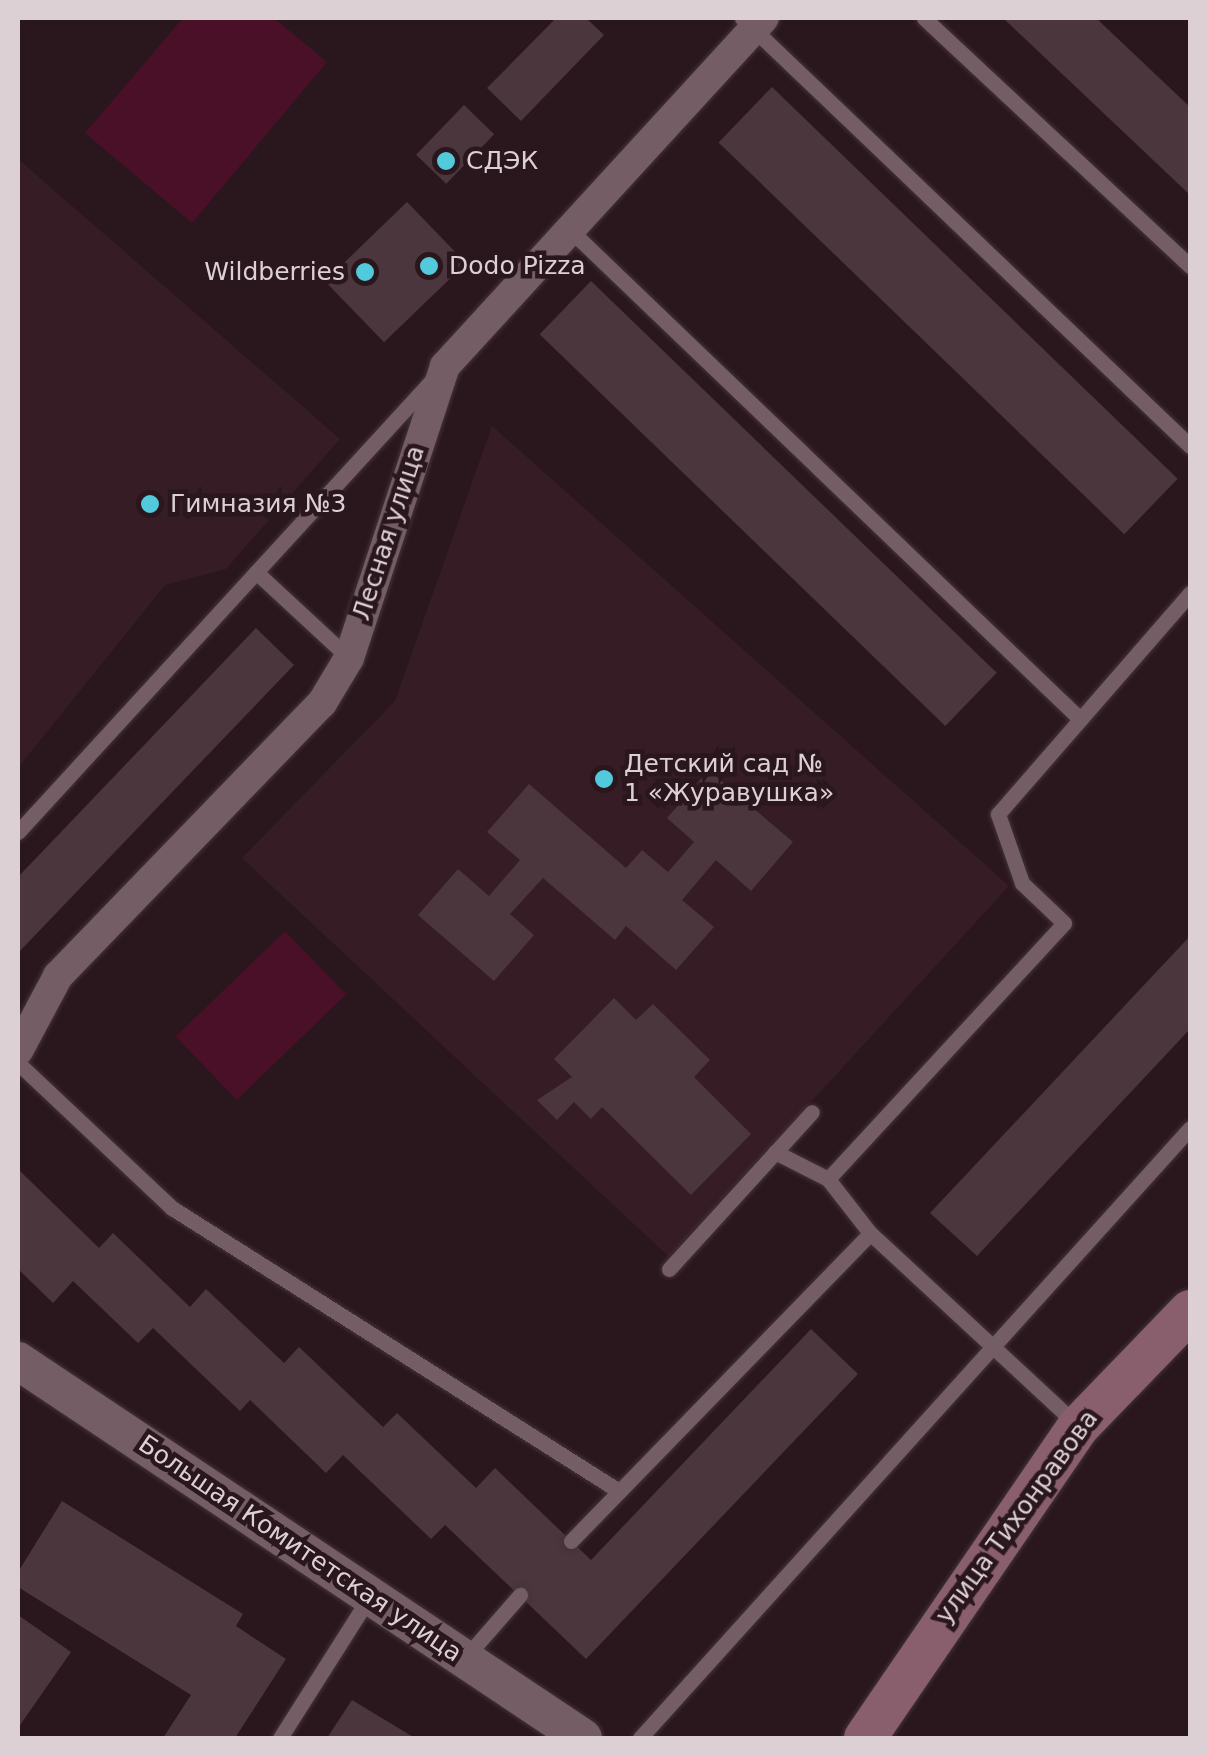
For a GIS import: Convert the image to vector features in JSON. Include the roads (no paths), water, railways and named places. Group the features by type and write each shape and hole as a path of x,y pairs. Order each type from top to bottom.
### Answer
{"main road":[{"name":"улица Тихонравова","path":"865,1738 1079,1426 1190,1311"}],"street":[{"name":"Лесная улица","path":"21,1033 58,976 322,702 349,658 445,366 753,21"},
{"name":"Большая Комитетская улица","path":"18,1361 583,1738"}],"lane":[{"path":"924,18 1190,266"},
{"path":"753,21 1190,446"},
{"path":"567,227 1080,719"},
{"path":"18,832 445,366"},
{"path":"256,572 349,658"},
{"path":"828,1180 1064,923 1022,883 998,814 1190,594"},
{"path":"18,1063 172,1208 620,1491"},
{"path":"669,1268 812,1112"},
{"path":"640,1738 1190,1128"},
{"path":"775,1152 828,1180 870,1233 1079,1426"},
{"path":"572,1541 870,1233"},
{"path":"465,1658 520,1595"},
{"path":"280,1738 369,1598"}],"place":[{"name":"СДЭК","path":"446,161"},
{"name":"Dodo Pizza","path":"429,266"},
{"name":"Wildberries","path":"365,272"},
{"name":"Гимназия №3","path":"150,504"},
{"name":"Детский сад № 1 «Журавушка»","path":"604,779"}]}
